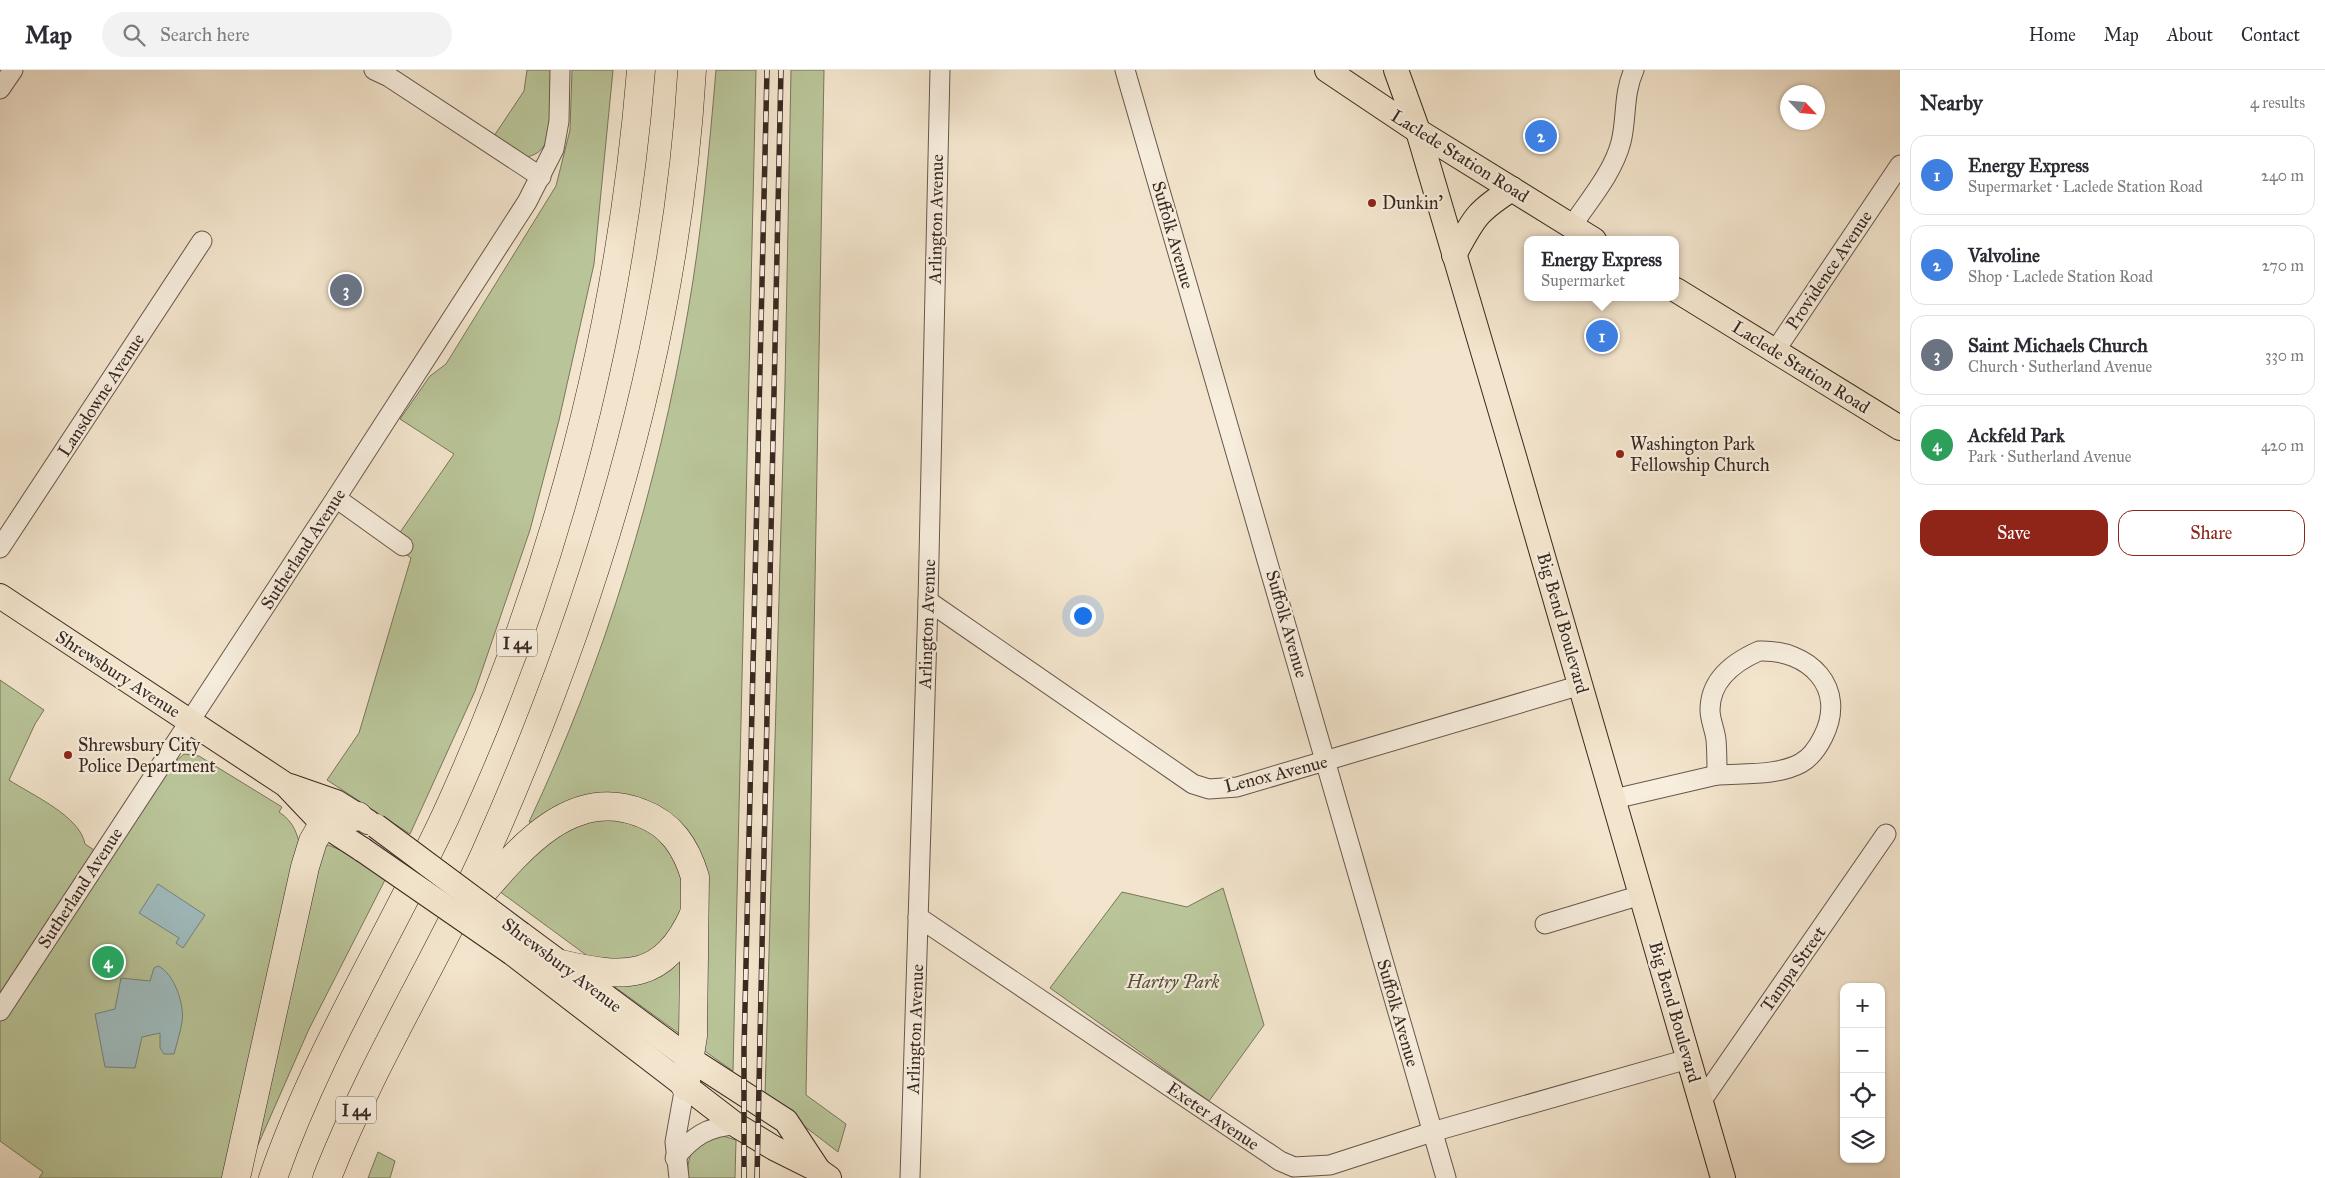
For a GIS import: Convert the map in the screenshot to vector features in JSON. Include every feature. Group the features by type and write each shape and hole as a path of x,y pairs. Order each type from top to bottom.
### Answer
{"highway":[{"name":"I 44","path":"273,1178 311,1085 350,1002 445,817 514,652 544,566 577,452 610,304 626,214 641,70"},
{"name":"I 44","path":"327,1178 376,1066 483,858 523,767 583,609 610,524 636,426 670,260 682,173 692,70"},
{"path":"442,938 519,851 542,830 571,814 597,806 627,807 654,818 674,833 689,857 695,877 693,1036 685,1086"},
{"path":"236,1178 305,867 313,841 324,824 367,821"},
{"path":"561,964 601,974 623,974 647,968 668,954 684,936 695,910"}],"main road":[{"name":"Laclede Station Road","path":"1327,70 1418,131 1588,236"},
{"name":"Big Bend Boulevard","path":"1396,70 1418,131 1581,685 1723,1178"},
{"path":"1454,255 1473,219 1480,210 1512,189"},
{"name":"Laclede Station Road","path":"1679,292 1900,428"},
{"name":"Shrewsbury Avenue","path":"0,596 286,785 324,824 516,944 561,964 690,1059 786,1121 824,1174"},
{"name":"Shrewsbury Avenue","path":"286,785 336,802 367,821 685,1086 736,1125 774,1148 824,1174"}],"street":[{"path":"0,89 13,70"},
{"path":"374,70 390,76 541,177"},
{"name":"Sutherland Avenue","path":"0,1011 336,498 541,177 554,149 559,121 560,70"},
{"name":"Arlington Avenue","path":"910,1178 928,601 940,70"},
{"name":"Suffolk Avenue","path":"1125,70 1446,1178"},
{"path":"1572,226 1617,155 1621,141 1627,89 1634,70"},
{"name":"Providence Avenue","path":"1775,350 1900,165"},
{"name":"Lansdowne Avenue","path":"0,548 202,241"},
{"path":"336,498 403,546"},
{"name":"Lenox Avenue","path":"928,601 1193,784 1209,789 1237,787 1327,762 1581,685"},
{"path":"1614,799 1717,775 1779,771 1801,763 1811,754 1828,726 1832,708 1829,694 1822,678 1809,664 1785,653 1759,651 1731,666 1721,677 1714,690 1710,711 1716,741 1717,775"},
{"name":"Tampa Street","path":"1700,1103 1886,834"},
{"path":"1546,924 1641,895"},
{"name":"Exeter Avenue","path":"918,917 1272,1156 1294,1167 1330,1165 1432,1132 1688,1059"},
{"path":"679,1178 675,1158 675,1142 685,1086"},
{"path":"675,1158 687,1143 698,1134 719,1126 736,1125"}],"green space":[{"path":"527,70 553,70 551,121 547,140 540,151 527,157 494,136 524,91"},
{"path":"572,70 613,70 594,264 559,420 530,530 475,691 410,834 327,780 359,733 411,558 392,544 454,454 400,419 430,376 446,364 556,186 570,130"},
{"path":"716,70 756,70 733,1071 699,1047 704,883 671,818 529,822 582,699 626,572 645,507 676,377 693,281 705,191"},
{"path":"791,70 824,70 806,1095 846,1124 838,1152 765,1096 785,384"},
{"path":"0,680 44,710 35,724 9,780 65,815 81,834 85,844 109,860 175,762 184,754 199,756 282,807 279,812 294,828 301,850 229,1178 39,1178 43,1172 0,1141"},
{"path":"611,815 659,834 684,873 681,923 651,958 593,960 499,891 520,860 567,827"},
{"path":"328,845 353,855 386,878 309,1029 257,1147 319,851"},
{"name":"Hartry Park","path":"1223,888 1264,1025 1209,1101 1050,988 1122,892 1187,907"},
{"path":"680,952 684,1037 608,982"},
{"path":"723,1136 736,1140 735,1178 688,1178 689,1161 695,1148 706,1140"},
{"path":"378,1152 395,1161 390,1178 368,1178"}],"water":[{"path":"158,884 205,915 183,948 176,943 179,938 139,913"},
{"path":"158,966 169,975 177,990 182,1007 182,1022 174,1054 164,1054 160,1048 160,1033 142,1037 135,1068 105,1067 95,1014 115,1009 121,978 150,981 154,968"}],"railway":[{"path":"744,1178 744,1050 767,70"},
{"path":"757,1178 781,70"}],"place":[{"name":"Valvoline","path":"1541,136"},
{"name":"Dunkin'","path":"1372,203"},
{"name":"Saint Michaels Church","path":"346,290"},
{"name":"Energy Express","path":"1602,336"},
{"name":"Washington Park Fellowship Church","path":"1620,454"},
{"name":"Shrewsbury City Police Department","path":"68,755"},
{"name":"Ackfeld Park","path":"108,962"}]}
